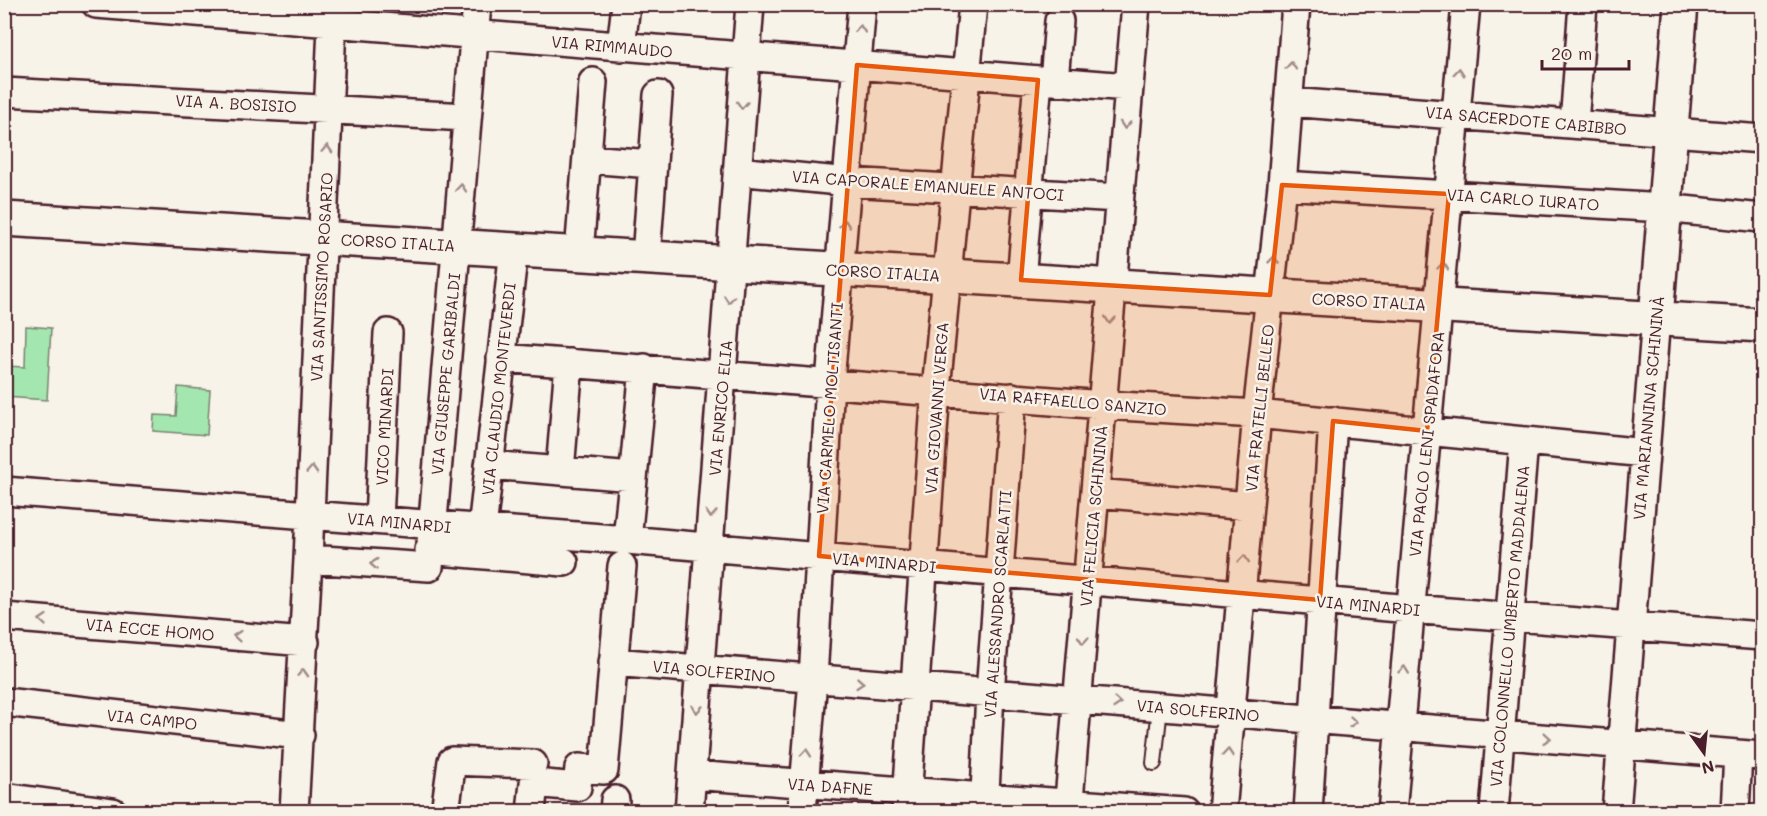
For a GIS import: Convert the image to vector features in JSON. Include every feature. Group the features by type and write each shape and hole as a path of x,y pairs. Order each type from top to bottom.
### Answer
{"street":[{"name":"VIA RIMMAUDO","path":"96,4 333,14 474,34 746,58 857,64 1128,87"},
{"name":"VIA GIUSEPPE GARIBALDI","path":"430,546 477,4"},
{"path":"621,47 626,4"},
{"name":"VIA ENRICO ELIA","path":"689,812 750,4"},
{"name":"VIA CARMELO MOLTISANTI","path":"802,812 813,679 830,382 849,182 862,4"},
{"name":"VIA GIOVANNI VERGA","path":"907,801 936,390 973,4"},
{"name":"VIA FELICIA SCHININÀ","path":"1068,806 1136,4"},
{"name":"VIA FRATELLI BELLEO","path":"1222,812 1257,414 1282,185 1296,4"},
{"name":"VIA PAOLO LENI SPADAFORA","path":"1392,812 1466,4"},
{"path":"1574,124 1583,4"},
{"name":"VIA MARIANNINA SCHININÀ","path":"1616,812 1681,4"},
{"name":"VIA SANTISSIMO ROSARIO","path":"300,735 302,705 300,641 308,554 333,14"},
{"path":"1021,280 1028,192 1046,81 1059,21"},
{"path":"579,254 593,82"},
{"name":"VIA A. BOSISIO","path":"4,92 467,117"},
{"path":"646,257 658,95"},
{"name":"VIA SACERDOTE CABIBBO","path":"1289,102 1762,139"},
{"path":"587,159 652,164"},
{"name":"VIA CAPORALE EMANUELE ANTOCI","path":"737,171 849,182 1119,198"},
{"name":"VIA CARLO IURATO","path":"1282,185 1664,208 1762,218"},
{"name":"CORSO ITALIA","path":"4,219 1762,325"},
{"name":"VIA CLAUDIO MONTEVERDI","path":"482,529 514,249"},
{"name":"VICO MINARDI","path":"379,520 388,333"},
{"name":"VIA RAFFAELLO SANZIO","path":"501,358 936,390 1103,405 1257,414 1645,453"},
{"path":"560,471 569,363"},
{"path":"532,803 534,783 577,787 579,768 604,770 624,663 625,553 644,368"},
{"name":"VIA ALESSANDRO SCARLATTI","path":"984,804 1012,397"},
{"path":"1308,812 1316,719 1320,600 1333,421"},
{"name":"VIA COLONNELLO UMBERTO MADDALENA","path":"1494,812 1524,441"},
{"path":"489,465 633,477"},
{"name":"VIA MINARDI","path":"4,491 379,520 430,546 482,529 625,553 709,547 1511,618 1762,636"},
{"path":"1095,493 1249,506"},
{"path":"308,554 429,567 430,546 564,562"},
{"name":"VIA ECCE HOMO","path":"4,617 300,641"},
{"name":"VIA SOLFERINO","path":"624,663 1750,755"},
{"name":"VIA CAMPO","path":"4,702 300,735"},
{"path":"294,812 300,735"},
{"path":"1735,812 1750,755"},
{"path":"445,812 452,761 533,764"},
{"name":"VIA DAFNE","path":"692,775 804,784 907,801 1184,812"},
{"path":"4,797 112,812"}],"lane":[{"path":"1154,763 1160,707"}],"highlighted area":[{"path":"857,65 1038,80 1021,280 1270,295 1282,185 1449,194 1427,431 1333,421 1320,600 819,556"}],"green space":[{"path":"26,326 51,328 47,400 5,397 5,366 25,367"},
{"path":"178,387 210,390 207,435 153,431 154,415 176,416"}]}
